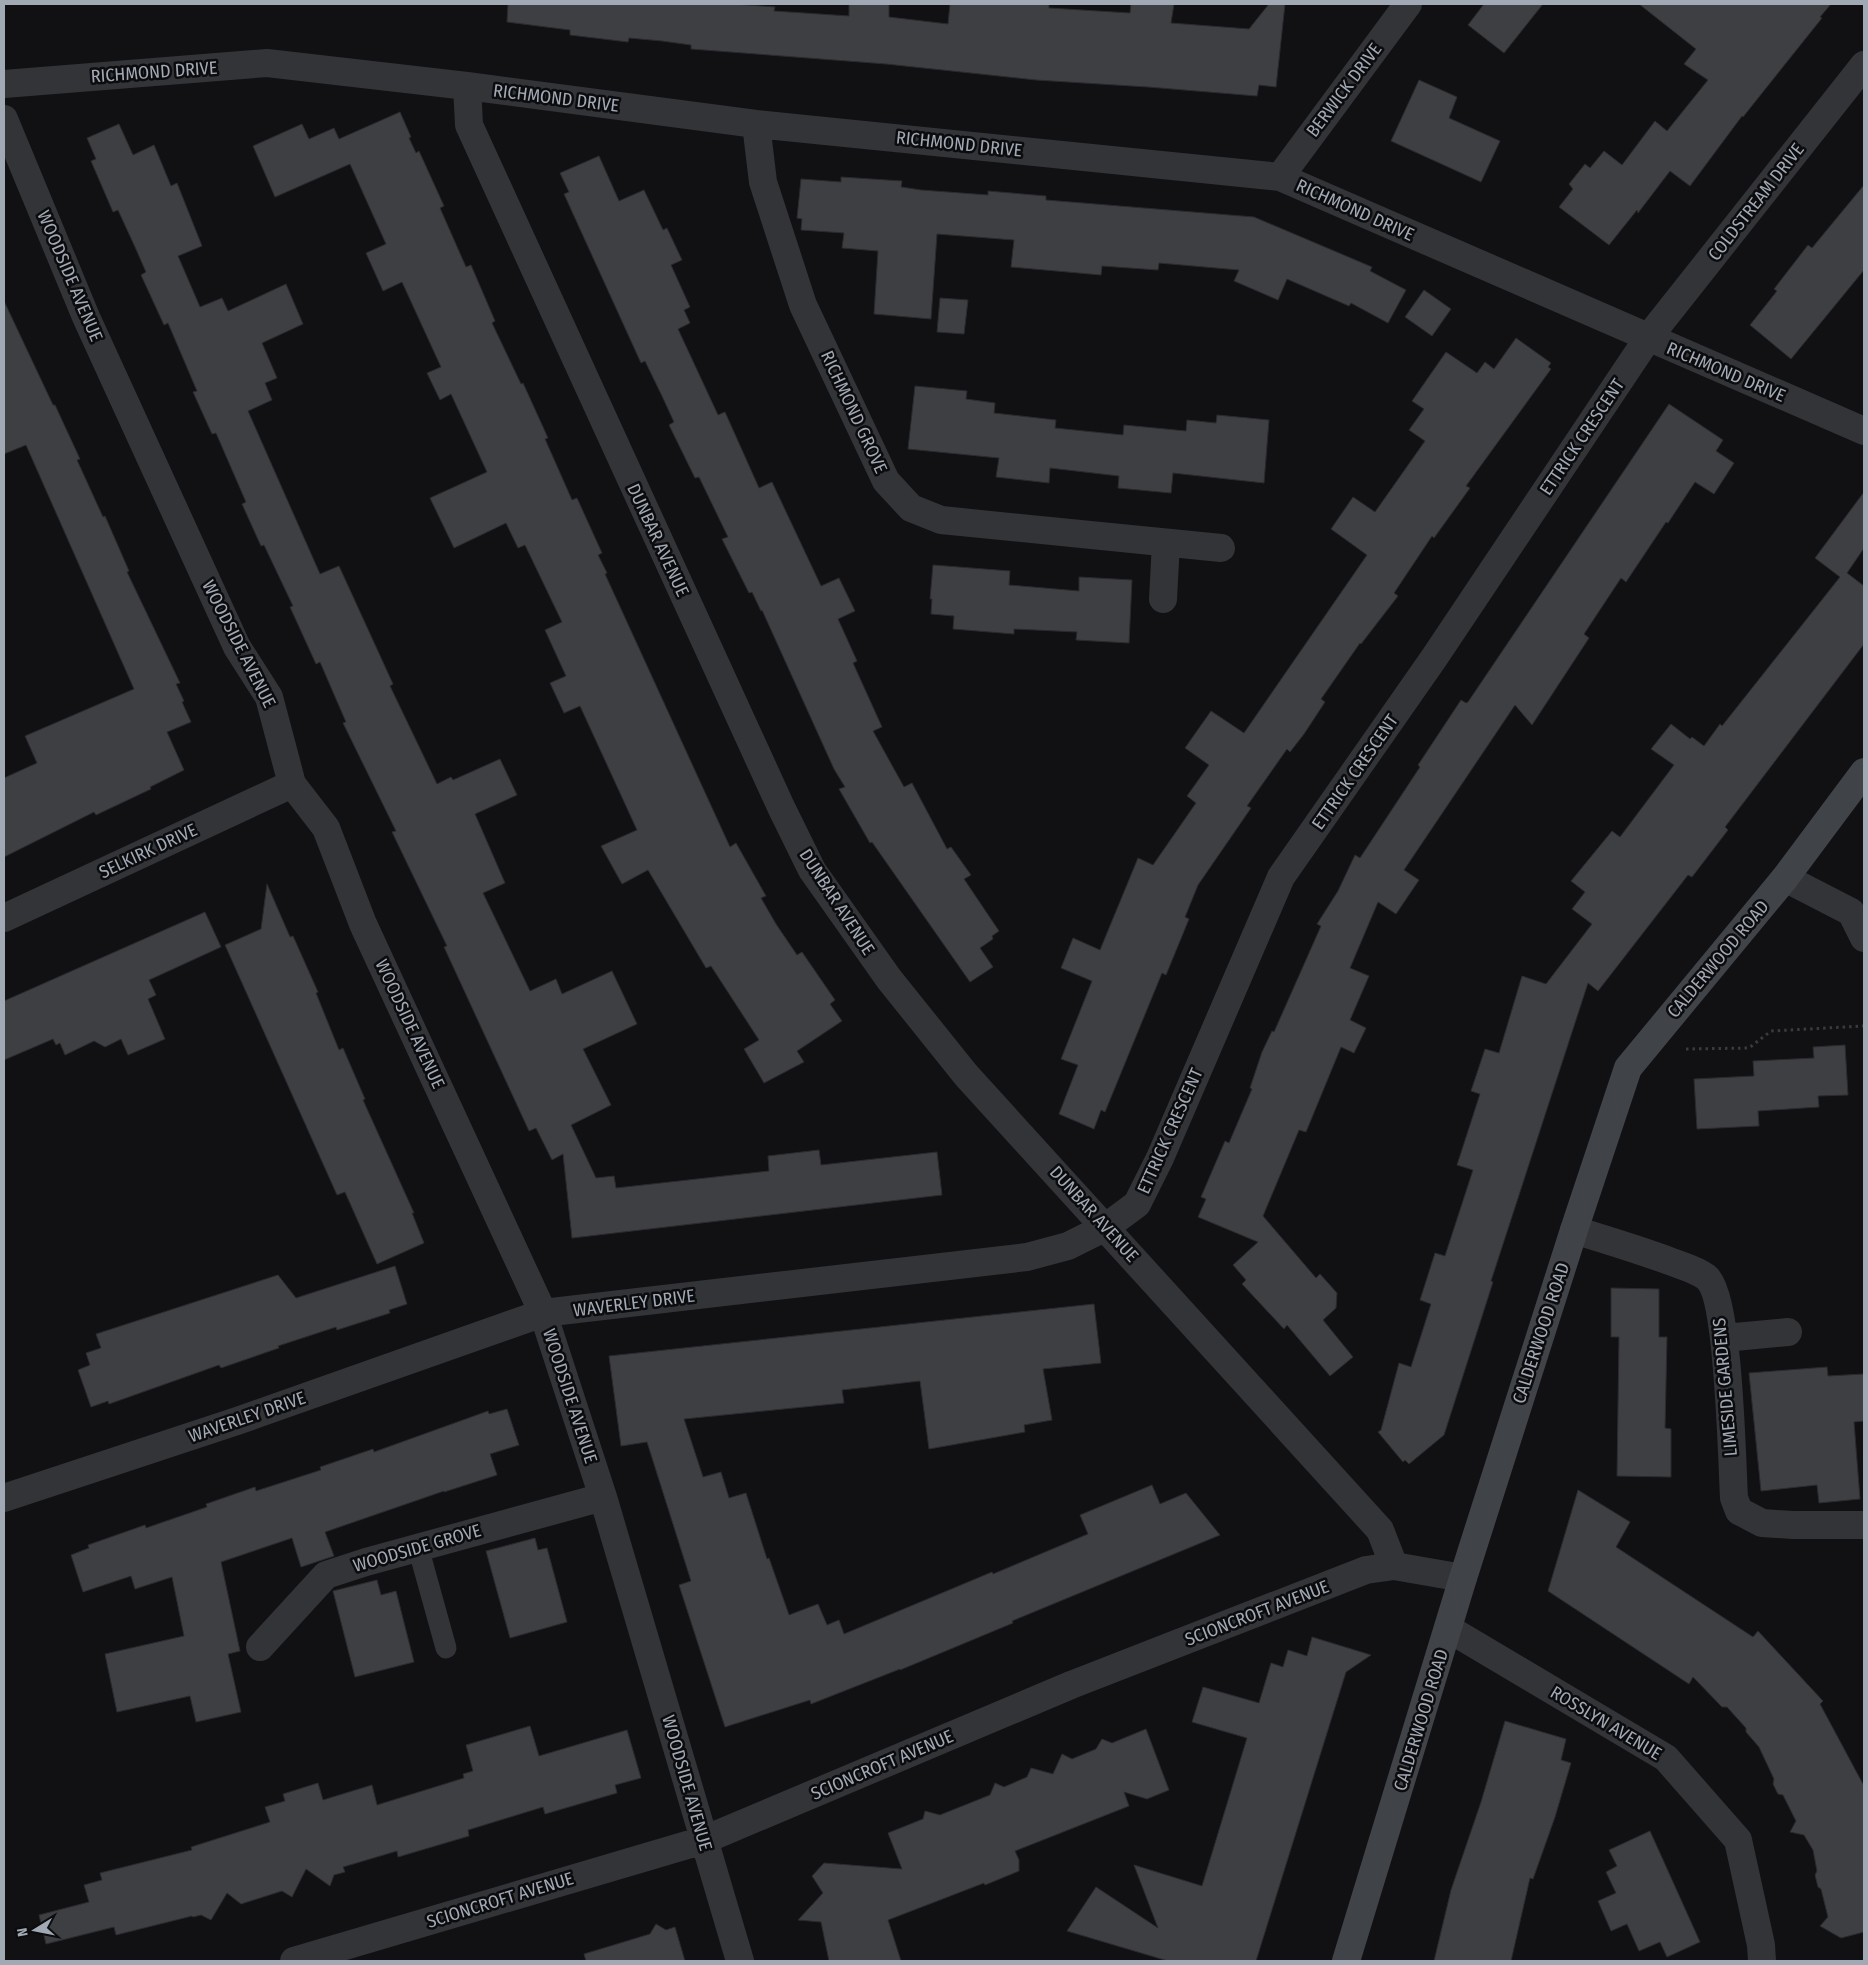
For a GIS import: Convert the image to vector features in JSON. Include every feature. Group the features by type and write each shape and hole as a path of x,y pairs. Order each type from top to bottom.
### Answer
{"street":[{"name":"BERWICK DRIVE","path":"1280,177 1408,4"},
{"name":"RICHMOND DRIVE","path":"4,84 267,63 467,86 756,124 1280,177 1864,431"},
{"name":"COLDSTREAM DRIVE","path":"1648,338 1864,65"},
{"name":"DUNBAR AVENUE","path":"467,86 469,125 772,790 812,870 889,979 966,1075 1380,1530 1394,1566"},
{"name":"WOODSIDE AVENUE","path":"4,119 86,317 237,648 269,697 292,784 326,828 363,924 543,1313 603,1498 740,1961"},
{"name":"RICHMOND GROVE","path":"756,124 763,182 803,305 886,481 910,508 941,520 1221,548"},
{"name":"ETTRICK CRESCENT","path":"1106,1227 1137,1204 1160,1158 1281,878 1434,658 1648,338"},
{"path":"1163,599 1166,543"},
{"name":"CALDERWOOD ROAD","path":"1346,1961 1449,1630 1463,1578 1574,1230 1628,1068 1785,878 1864,772"},
{"name":"SELKIRK DRIVE","path":"4,918 292,784"},
{"path":"1785,878 1851,912 1864,938"},
{"name":"WAVERLEY DRIVE","path":"4,1498 237,1421 543,1313 1027,1257 1068,1246 1106,1227"},
{"name":"LIMESIDE GARDENS","path":"1574,1230 1662,1258 1708,1278 1716,1292 1724,1338 1734,1498 1739,1511 1762,1523 1864,1525"},
{"path":"1724,1338 1788,1332"},
{"name":"WOODSIDE GROVE","path":"260,1648 326,1574 418,1547 603,1498"},
{"name":"SCIONCROFT AVENUE","path":"294,1961 704,1840 1070,1685 1366,1570 1394,1566 1463,1578"},
{"name":"ROSSLYN AVENUE","path":"1449,1630 1666,1758 1738,1840 1761,1945 1762,1961"}],"lane":[{"path":"418,1547 446,1648"}],"path":[{"path":"1644,1049 1749,1048 1771,1031 1864,1026"}],"building":[{"path":"508,4 734,4 775,7 774,11 849,16 849,4 889,4 889,17 948,24 950,4 1049,4 1049,8 1130,13 1131,4 1174,4 1171,23 1249,29 1269,4 1285,4 1276,87 1259,85 1257,96 1036,80 886,64 691,49 691,45 662,41 629,38 628,42 570,35 570,30 507,22"},
{"path":"1484,4 1543,4 1504,53 1468,25"},
{"path":"1639,4 1831,4 1820,17 1822,18 1742,116 1690,186 1670,171 1638,213 1637,210 1609,245 1559,207 1573,189 1569,184 1585,164 1590,168 1604,151 1622,165 1655,121 1667,131 1708,80 1684,64 1696,49"},
{"path":"1419,80 1457,97 1449,118 1500,141 1481,182 1391,141"},
{"path":"400,112 416,153 419,151 444,206 440,208 466,267 471,265 495,321 492,323 521,384 523,383 548,438 545,439 572,500 577,498 602,553 598,555 607,573 605,574 730,847 736,843 766,896 761,898 776,924 797,955 802,952 835,1000 830,1004 842,1021 797,1051 804,1062 764,1083 744,1049 759,1040 711,966 706,968 648,870 622,884 601,846 637,830 580,706 564,713 550,683 566,676 545,630 562,622 525,545 518,548 506,523 454,548 430,498 487,472 451,394 440,400 427,373 441,367 402,282 383,291 366,253 386,244 350,164 275,197 253,146 302,124 309,139 334,128 339,139"},
{"path":"119,124 133,155 154,145 171,186 177,183 202,246 178,256 200,307 222,298 228,311 286,284 303,324 262,343 277,378 265,383 272,400 248,411 320,574 339,566 393,684 390,686 437,784 451,777 453,780 500,759 517,795 475,814 505,883 483,893 530,991 556,979 562,994 612,971 637,1024 583,1049 611,1105 571,1125 596,1178 614,1176 616,1188 769,1171 768,1156 819,1150 821,1165 937,1152 942,1195 572,1238 563,1154 552,1160 536,1128 529,1131 444,947 447,946 392,832 396,831 343,723 346,722 320,662 316,664 290,607 293,606 264,545 261,546 242,504 246,502 216,433 212,434 193,392 197,391 168,323 164,325 141,275 146,272 135,247 118,210 113,212 91,161 96,159 87,138"},
{"path":"599,156 619,201 644,190 663,230 667,228 682,260 671,265 690,307 684,310 690,323 678,329 718,415 725,412 759,488 772,482 821,586 839,578 855,611 838,619 857,661 853,663 882,727 873,731 904,787 912,783 947,849 951,847 971,875 964,879 999,931 992,936 993,939 980,948 993,967 970,982 872,842 870,843 839,789 845,787 834,769 762,610 752,592 749,593 722,539 728,537 699,477 695,478 669,425 674,422 645,361 641,363 564,194 569,192 560,173"},
{"path":"841,177 902,181 901,187 921,190 988,195 988,191 1046,196 1046,200 1254,217 1372,267 1370,271 1406,290 1388,323 1351,303 1349,306 1287,279 1278,300 1234,281 1239,270 1159,263 1158,270 1102,266 1101,275 1011,267 1014,240 937,234 931,319 874,314 878,251 842,248 844,233 801,230 802,219 797,218 801,179 841,182"},
{"path":"1864,185 1864,270 1791,359 1750,325 1777,291 1774,289 1808,245 1812,248"},
{"path":"1424,290 1451,309 1432,336 1405,317"},
{"path":"940,298 968,300 964,334 937,332"},
{"path":"4,301 80,459 77,460 103,517 105,516 129,571 127,572 180,683 176,684 191,722 167,732 184,770 150,787 151,789 96,815 94,812 4,857 4,778 37,763 25,736 134,689 26,445 4,454"},
{"path":"1516,338 1551,363 1548,367 1551,369 1466,486 1470,488 1434,538 1432,536 1394,593 1398,596 1360,643 1321,699 1325,702 1304,734 1290,752 1287,749 1247,806 1251,808 1198,885 1185,917 1189,919 1166,975 1162,973 1105,1112 1101,1110 1094,1129 1059,1114 1078,1065 1061,1059 1092,981 1061,968 1073,938 1100,950 1138,858 1153,865 1196,803 1187,796 1209,765 1185,748 1211,711 1244,733 1367,555 1331,529 1353,497 1375,512 1425,441 1409,430 1424,409 1412,401 1446,352 1477,373 1485,362 1494,369"},
{"path":"915,386 967,391 966,399 995,403 994,413 1056,420 1055,428 1123,435 1124,425 1186,431 1187,420 1216,423 1217,415 1269,420 1264,483 1173,473 1171,493 1118,488 1119,476 1050,468 1049,483 996,477 999,458 908,449"},
{"path":"1669,404 1723,440 1716,451 1734,463 1714,494 1695,482 1626,582 1621,578 1584,634 1589,638 1532,725 1515,705 1404,870 1419,880 1396,914 1378,902 1350,968 1369,976 1350,1020 1366,1028 1354,1053 1341,1047 1306,1132 1299,1130 1263,1216 1316,1278 1320,1274 1337,1293 1336,1308 1323,1320 1353,1357 1330,1376 1287,1325 1284,1329 1242,1284 1246,1280 1233,1265 1258,1242 1198,1217 1206,1199 1201,1197 1225,1141 1229,1143 1252,1089 1250,1088 1262,1052 1272,1031 1274,1032 1321,926 1317,924 1338,891 1355,855 1360,858 1420,767 1418,765 1461,700 1466,703 1468,702"},
{"path":"1864,492 1864,548 1847,573 1864,586 1864,644 1725,827 1728,830 1692,877 1688,875 1598,991 1588,983 1491,1281 1493,1282 1444,1435 1409,1464 1405,1460 1403,1462 1378,1432 1381,1430 1399,1363 1411,1367 1431,1304 1420,1300 1435,1253 1445,1256 1473,1170 1457,1165 1480,1094 1471,1091 1485,1049 1499,1053 1522,976 1546,984 1592,924 1572,909 1585,892 1571,881 1612,831 1620,837 1674,765 1651,749 1671,724 1690,739 1692,737 1704,746 1720,724 1722,726 1840,577 1815,558"},
{"path":"933,565 1010,571 1009,585 1079,591 1079,577 1132,580 1129,643 1076,640 1077,632 1014,629 1014,634 953,629 954,616 931,614 932,599 930,599"},
{"path":"267,884 290,937 293,936 318,992 316,993 339,1050 343,1048 365,1099 363,1100 414,1213 412,1213 424,1243 377,1264 345,1192 337,1195 225,945 261,929"},
{"path":"205,912 221,947 149,980 156,995 148,999 165,1039 128,1055 121,1039 105,1047 94,1041 65,1055 60,1043 56,1045 53,1039 4,1060 4,1001"},
{"path":"1845,1045 1848,1095 1818,1096 1819,1107 1758,1111 1759,1126 1697,1129 1694,1079 1754,1076 1753,1061 1814,1058 1813,1047"},
{"path":"395,1266 407,1304 389,1310 390,1313 337,1330 336,1327 278,1346 279,1348 221,1368 219,1365 109,1404 108,1401 91,1407 78,1370 90,1365 86,1353 101,1348 96,1334 278,1275 296,1298"},
{"path":"1611,1288 1659,1289 1659,1337 1667,1337 1665,1428 1671,1429 1671,1477 1617,1476 1619,1337 1611,1337"},
{"path":"1094,1304 1101,1363 1043,1369 1052,1420 1024,1425 1025,1432 929,1449 920,1381 842,1390 844,1403 684,1419 703,1477 721,1472 729,1498 746,1493 767,1559 769,1558 789,1615 818,1604 827,1625 839,1620 844,1634 1088,1534 1080,1515 1152,1485 1160,1504 1186,1493 1220,1535 1012,1621 1013,1623 900,1670 811,1704 810,1700 725,1727 679,1585 691,1581 647,1442 621,1446 609,1356"},
{"path":"1827,1367 1828,1376 1864,1374 1864,1421 1854,1422 1860,1499 1819,1503 1817,1485 1761,1491 1749,1373"},
{"path":"507,1409 519,1445 490,1454 497,1475 325,1532 334,1556 301,1567 292,1538 221,1562 240,1651 228,1654 241,1712 196,1722 190,1696 117,1712 105,1654 184,1636 172,1577 135,1589 131,1576 83,1592 71,1555 89,1548 88,1545 145,1525 146,1528 207,1507 206,1504 255,1487 256,1491 321,1470 320,1467 373,1449 374,1452 488,1411 489,1414"},
{"path":"1578,1490 1630,1522 1616,1547 1753,1637 1758,1631 1823,1701 1820,1704 1864,1786 1864,1932 1841,1938 1820,1926 1828,1917 1821,1889 1818,1887 1815,1875 1817,1871 1813,1850 1804,1835 1790,1832 1796,1821 1783,1795 1778,1794 1773,1784 1774,1779 1759,1747 1746,1732 1746,1728 1727,1707 1722,1707 1693,1677 1689,1684 1548,1591"},
{"path":"535,1538 538,1550 547,1548 567,1622 510,1638 486,1551"},
{"path":"377,1580 381,1595 396,1591 414,1662 355,1677 333,1591"},
{"path":"1312,1637 1371,1655 1346,1672 1256,1961 1168,1961 1067,1931 1096,1887 1158,1928 1134,1865 1202,1886 1247,1738 1192,1722 1203,1687 1259,1703 1271,1663 1283,1667 1288,1650 1307,1656"},
{"path":"1505,1721 1566,1739 1561,1760 1571,1763 1555,1817 1533,1879 1530,1878 1511,1961 1434,1961 1451,1890 1481,1802"},
{"path":"530,1726 539,1756 627,1730 641,1778 615,1785 617,1793 545,1814 543,1807 468,1830 469,1836 398,1857 397,1851 343,1867 345,1872 334,1875 330,1886 306,1869 292,1897 282,1891 241,1904 227,1893 211,1920 201,1915 192,1916 116,1935 114,1927 46,1944 39,1915 89,1902 84,1885 102,1880 100,1873 192,1850 191,1847 270,1822 265,1807 285,1801 283,1794 318,1783 323,1800 372,1785 377,1805 464,1778 463,1774 473,1771 466,1745"},
{"path":"1146,1729 1169,1790 1147,1799 1124,1792 1129,1806 1015,1851 1019,1860 1019,1871 888,1920 901,1961 829,1961 821,1922 798,1920 823,1893 812,1876 824,1863 902,1869 888,1833 923,1819 925,1811 940,1815 990,1795 995,1783 1004,1787 1027,1777 1031,1768 1053,1774 1062,1754 1072,1759 1096,1749 1102,1739 1112,1743"},
{"path":"1650,1831 1700,1942 1667,1957 1660,1942 1639,1951 1627,1924 1611,1931 1598,1901 1616,1893 1606,1872 1617,1866 1609,1850"},
{"path":"656,1924 666,1930 675,1927 685,1961 586,1961 584,1954 650,1934"}]}
